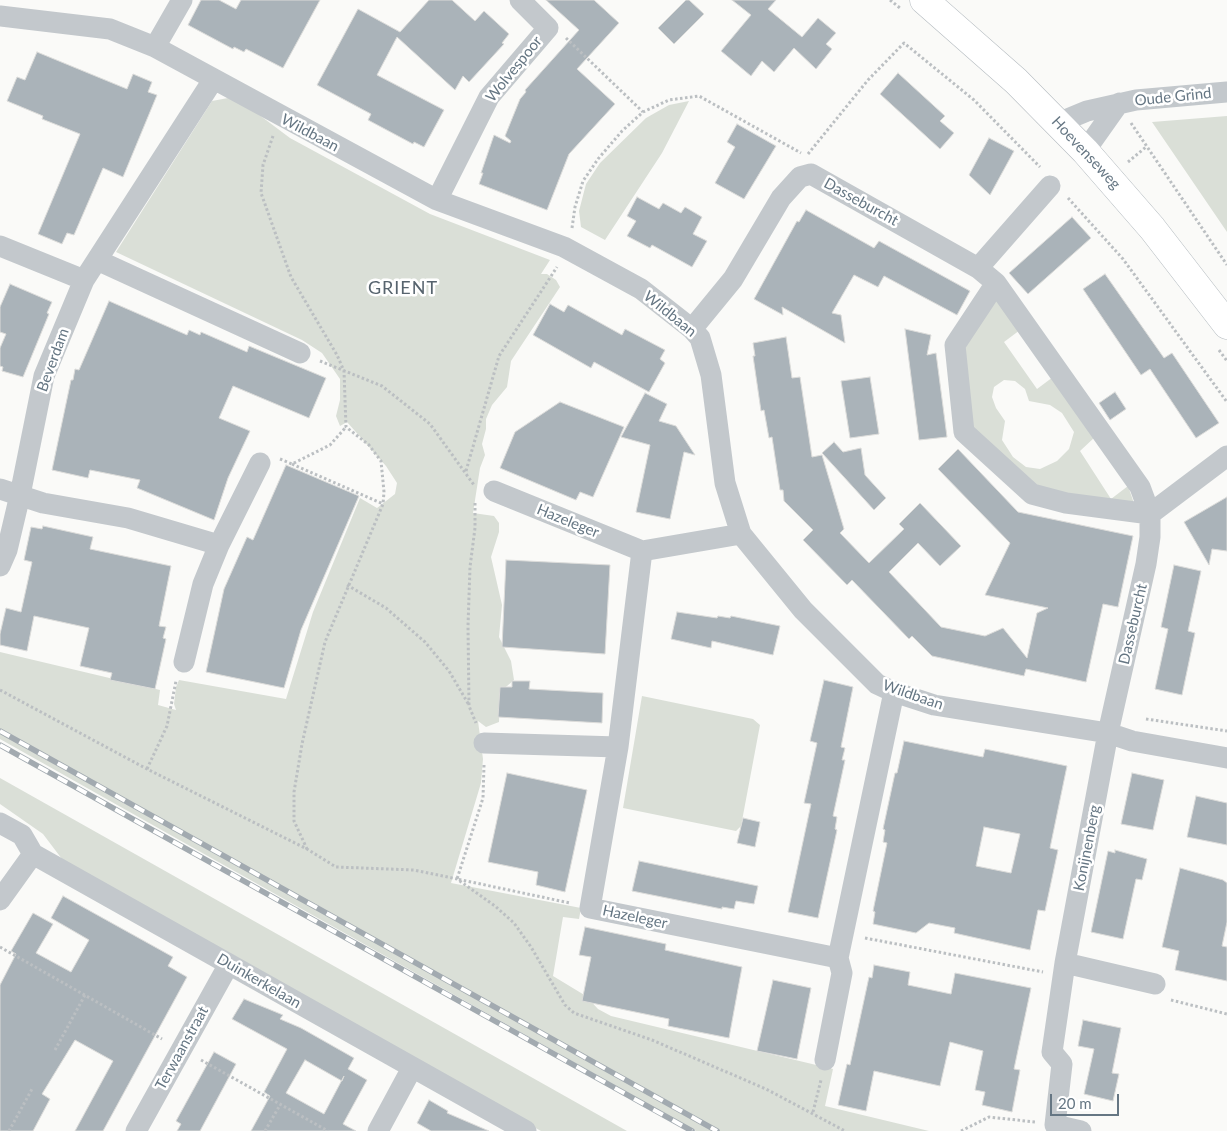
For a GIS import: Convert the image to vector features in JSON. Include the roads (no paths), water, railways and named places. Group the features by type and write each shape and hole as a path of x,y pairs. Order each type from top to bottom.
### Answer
{"main road":[{"name":"Hoevenseweg","path":"924,0 1016,81 1085,151 1152,228 1227,325"}],"street":[{"path":"155,47 182,0"},
{"name":"Wolvespoor","path":"437,200 489,97 548,28 520,0"},
{"name":"Wildbaan","path":"0,16 110,29 155,47 437,200 564,247 640,289 692,329 700,338 711,375 725,484 741,534 802,610 877,684 894,692 934,705 1108,733 1132,741 1227,758"},
{"name":"Beverdam","path":"0,566 7,550 10,492 44,376 84,280 213,80"},
{"name":"Oude Grind","path":"1058,123 1087,111 1119,103 1227,92"},
{"name":"Oude Grind","path":"1085,151 1119,103"},
{"name":"Dasseburcht","path":"692,329 732,279 781,198 800,177 811,174 978,268 996,283 1140,487 1150,514 1150,537 1146,564 1108,733"},
{"path":"978,268 1053,184"},
{"path":"0,246 84,280"},
{"path":"96,260 300,353"},
{"path":"996,283 955,345 964,432 1032,494 1066,503 1150,514 1227,456"},
{"path":"184,662 203,584 219,544 260,463"},
{"path":"10,492 43,503 128,518 219,544"},
{"name":"Hazeleger","path":"482,494 642,551 618,747 590,908 838,958"},
{"path":"642,551 741,534"},
{"path":"825,1060 842,973 838,958 894,692"},
{"name":"Konijnenberg","path":"1081,1131 1055,1125 1062,1064 1052,1052 1064,970 1108,733"},
{"path":"484,743 618,747"},
{"name":"Duinkerkelaan","path":"0,823 22,835 33,854 526,1131"},
{"path":"0,900 33,854"},
{"name":"Terwaanstraat","path":"136,1131 229,964"},
{"path":"1064,970 1156,984"},
{"path":"378,1131 412,1068"}],"railway":[{"path":"0,731 717,1131"},
{"path":"0,745 692,1131"}],"district":[{"name":"GRIENT","path":"403,288"}]}
